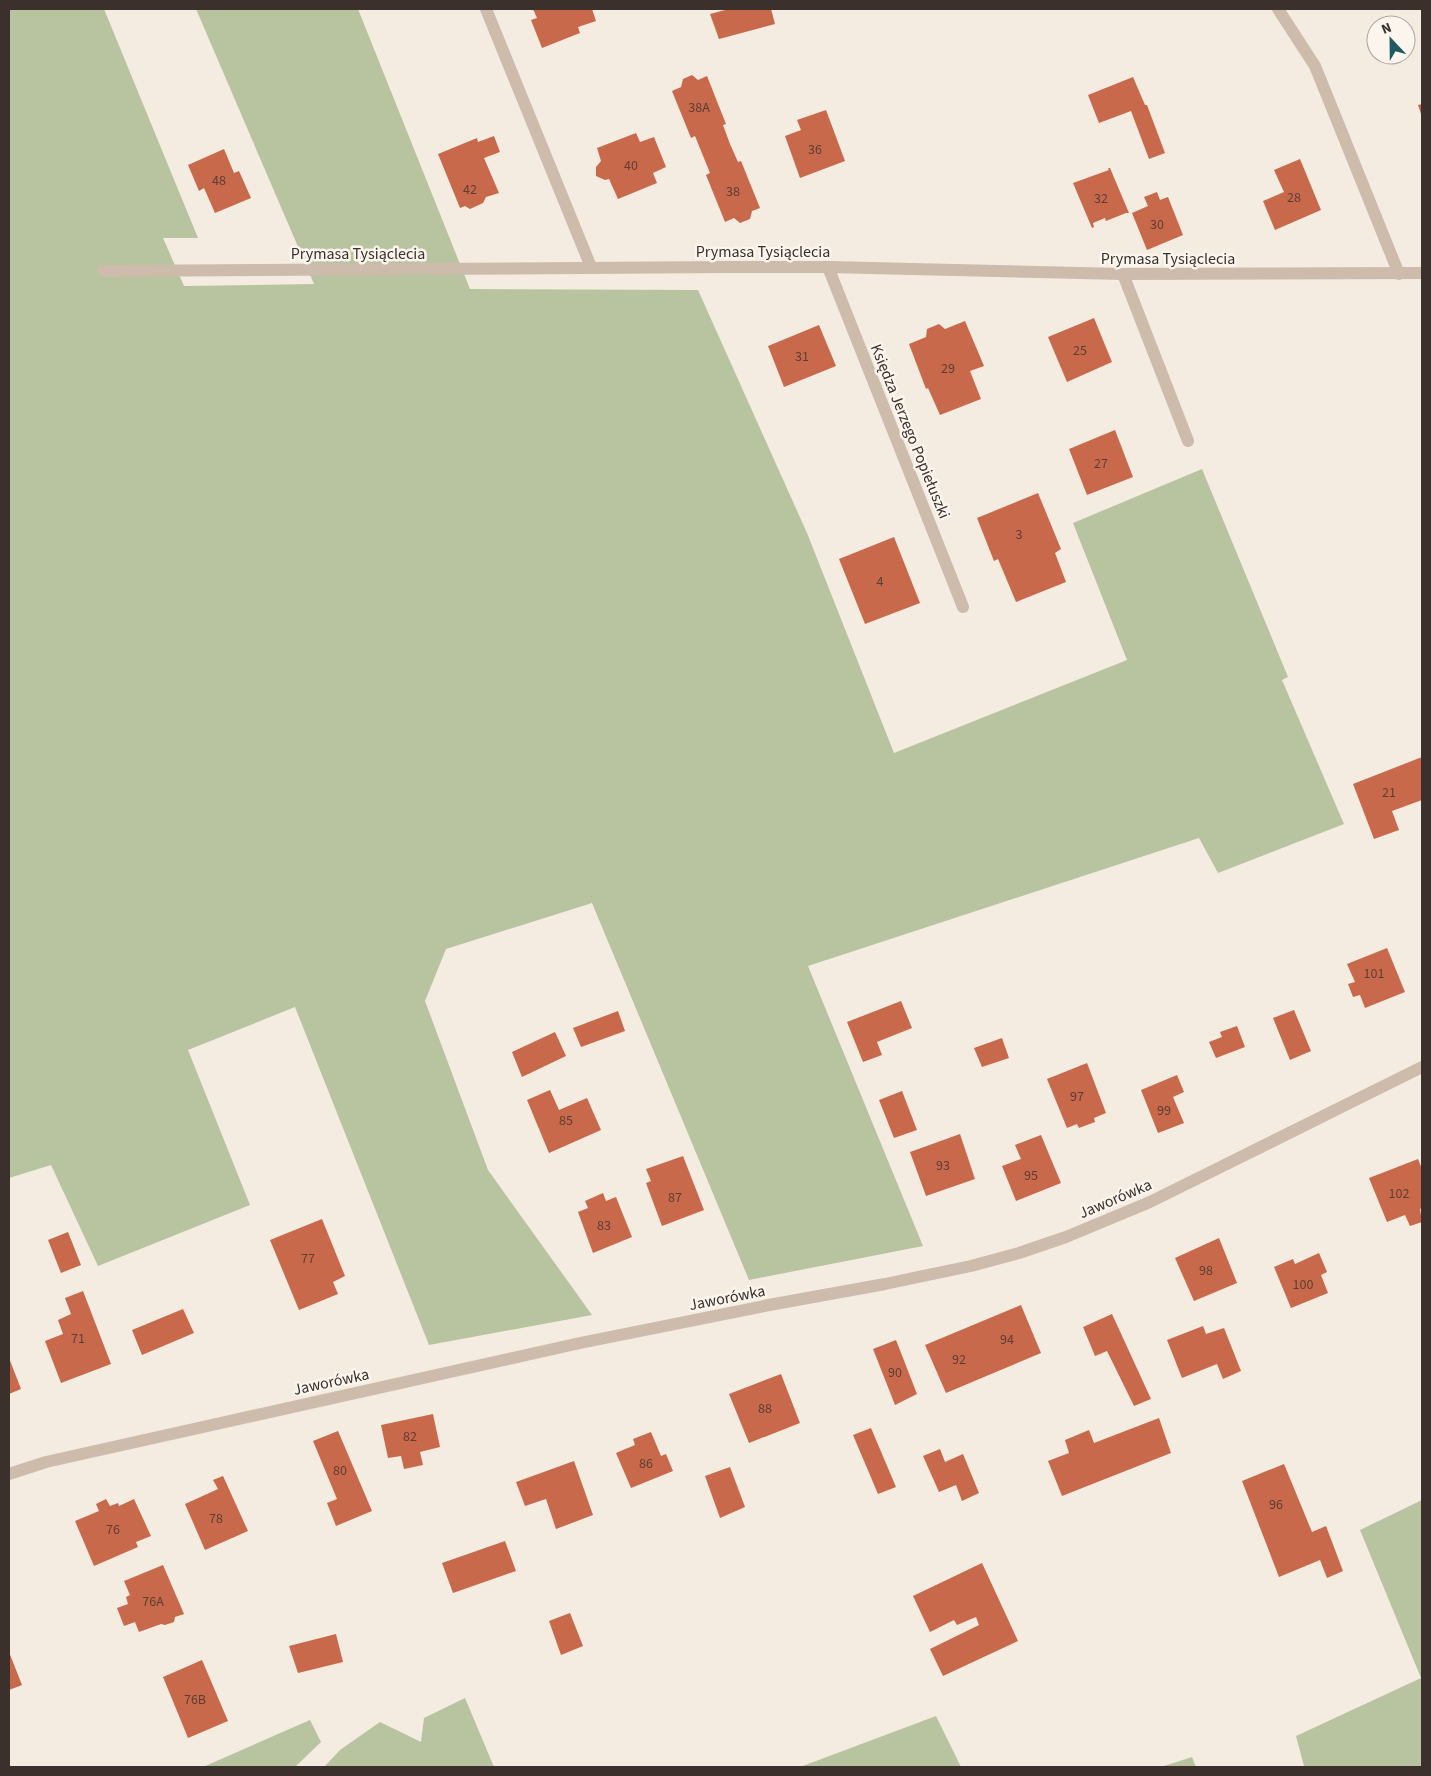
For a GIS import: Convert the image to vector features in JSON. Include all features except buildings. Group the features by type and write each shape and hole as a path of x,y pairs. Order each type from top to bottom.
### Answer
{"street":[{"path":"486,9 591,267"},
{"path":"1278,9 1315,66 1399,274"},
{"name":"Prymasa Tysiąclecia","path":"103,271 828,267 1123,274 1422,273"},
{"name":"Księdza Jerzego Popiełuszki","path":"828,267 964,607"},
{"path":"1123,274 1188,441"},
{"name":"Jaworówka","path":"9,1474 55,1459 580,1343 895,1282 971,1266 1019,1253 1066,1237 1150,1202 1422,1067"}],"green space":[{"path":"9,9 104,9 198,238 163,238 184,286 314,284 196,9 358,9 470,289 698,290 807,533 894,753 1127,660 1073,523 1202,469 1288,677 1282,680 1344,824 1218,873 1199,838 808,966 923,1246 749,1280 592,903 446,949 425,1001 488,1170 592,1315 429,1345 295,1007 188,1050 250,1205 98,1266 51,1165 9,1178"},
{"path":"1422,1500 1422,1767 1302,1767 1304,1766 1296,1736 1421,1678 1360,1530"},
{"path":"465,1698 494,1767 324,1767 340,1750 380,1722 421,1742 424,1718"},
{"path":"936,1716 961,1767 800,1767"},
{"path":"310,1720 321,1742 295,1767 203,1767"},
{"path":"1192,1757 1196,1767 1161,1767"}]}
